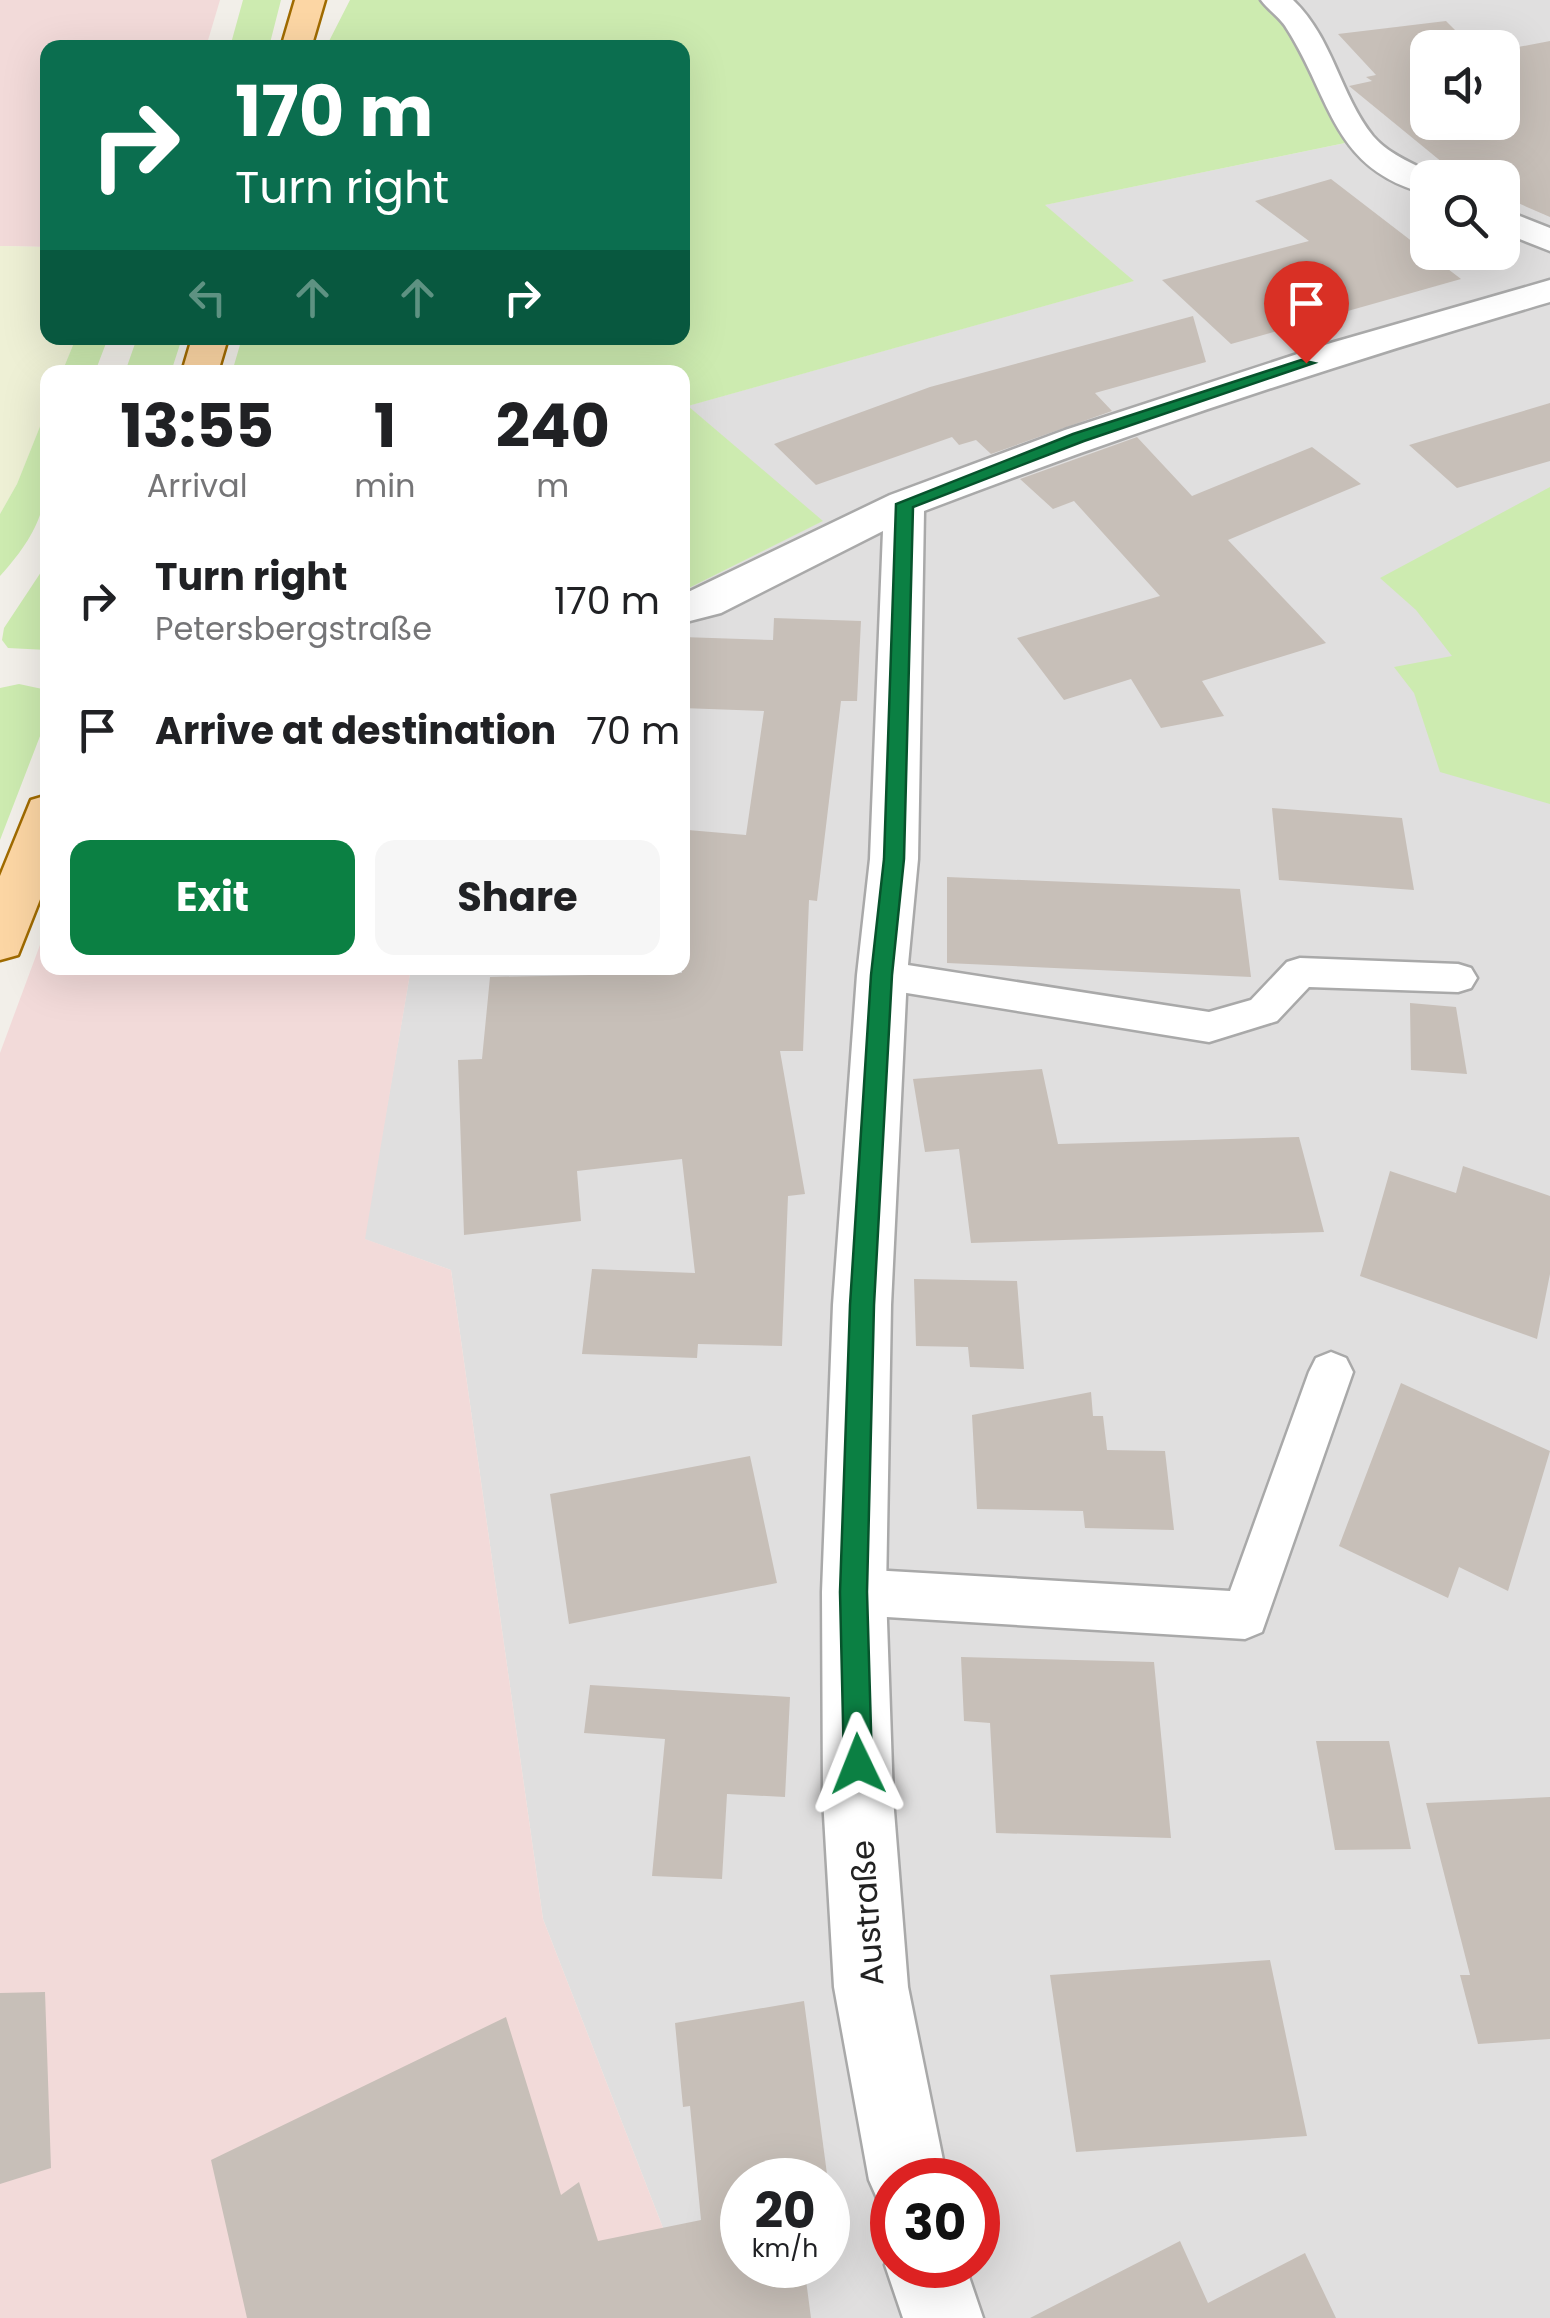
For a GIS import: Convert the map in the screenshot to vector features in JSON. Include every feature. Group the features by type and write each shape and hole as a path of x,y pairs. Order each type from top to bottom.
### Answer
{"main road":[{"path":"298,40 310,0"},
{"path":"0,941 40,834"}],"street":[{"path":"1276,0 1298,22 1358,139 1377,157 1410,174"},
{"path":"1520,228 1550,241"},
{"path":"690,606 706,603 904,504 1079,438 1344,350 1550,291"},
{"name":"Austraße","path":"904,504 894,859 882,975 862,1305 854,1592 858,1798 871,1988 904,2158"},
{"path":"933,2288 943,2318"}],"lane":[{"path":"882,975 1209,1027 1264,1011 1300,972 1458,978"},
{"path":"854,1592 1246,1616 1331,1372"}],"shaded area":[{"path":"0,0 220,0 208,40 40,40 40,247 0,246"},
{"path":"1269,0 1550,0 1550,2318 698,2318 543,1919 451,1270 364,1239 410,975 690,975 690,587 822,521 690,405 1133,281 1044,205 1345,143"},
{"path":"40,945 40,975 410,975 365,1239 451,1270 543,1919 698,2318 0,2318 0,1053"}],"green space":[{"path":"243,0 281,0 271,40 232,40"},
{"path":"350,0 1269,0 1291,25 1345,143 1045,205 1134,281 690,405 690,365 234,365 240,345 690,345 690,40 330,40"},
{"path":"0,246 40,247 40,345 73,345 65,365 40,365 40,426 0,514"},
{"path":"73,345 105,345 98,365 65,365"},
{"path":"135,345 180,345 173,365 127,365"},
{"path":"690,408 823,521 690,588"},
{"path":"40,426 40,513 31,535 0,576 0,514"},
{"path":"1550,487 1550,804 1440,772 1414,693 1394,667 1452,656 1416,610 1380,578"},
{"path":"40,574 40,650 8,648 2,640 4,628"},
{"path":"19,684 40,688 40,736 0,840 0,688"}],"building":[{"path":"1446,21 1455,30 1410,30 1410,136 1349,86 1372,81 1366,77 1376,75 1338,34"},
{"path":"1550,41 1550,217 1520,204 1520,160 1439,160 1415,140 1520,140 1520,47"},
{"path":"1331,179 1410,240 1410,270 1449,270 1461,279 1231,344 1162,280 1309,241 1255,201"},
{"path":"1193,316 1206,362 1095,393 1112,411 991,454 976,440 959,445 952,437 816,485 774,444 930,387"},
{"path":"1550,403 1550,461 1457,488 1409,445"},
{"path":"1137,437 1192,496 1312,447 1361,484 1228,540 1326,643 1202,681 1224,716 1161,728 1131,679 1064,700 1017,638 1160,596 1074,501 1053,509 1020,479"},
{"path":"774,618 861,621 857,701 841,701 817,901 809,900 803,1051 780,1051 805,1194 788,1196 782,1346 698,1344 697,1358 582,1354 592,1269 695,1273 682,1159 577,1171 581,1221 464,1235 458,1060 482,1059 490,977 690,975 690,830 746,835 764,711 690,708 690,637 773,640"},
{"path":"1272,808 1402,818 1414,890 1279,880"},
{"path":"947,877 1240,889 1251,977 947,963"},
{"path":"1410,1003 1456,1007 1467,1074 1411,1070"},
{"path":"1042,1069 1058,1144 1299,1137 1324,1232 971,1243 959,1149 925,1152 913,1079"},
{"path":"1463,1166 1550,1196 1550,1274 1537,1339 1360,1276 1390,1171 1456,1193"},
{"path":"914,1279 1017,1281 1024,1369 970,1367 968,1347 916,1346"},
{"path":"1401,1383 1550,1451 1508,1591 1459,1567 1448,1598 1339,1546"},
{"path":"1091,1392 1093,1416 1103,1416 1107,1450 1165,1451 1174,1530 1085,1528 1083,1511 977,1509 972,1415"},
{"path":"750,1456 777,1583 569,1624 550,1494"},
{"path":"961,1657 1154,1662 1171,1838 996,1833 990,1723 964,1721"},
{"path":"590,1685 790,1697 785,1797 727,1794 722,1879 652,1876 665,1739 584,1733"},
{"path":"1316,1741 1389,1741 1411,1849 1335,1850"},
{"path":"1550,1797 1550,2039 1478,2044 1460,1975 1470,1975 1426,1803"},
{"path":"1270,1960 1307,2136 1076,2152 1050,1975"},
{"path":"45,1992 51,2168 0,2184 0,1993"},
{"path":"804,2001 825,2158 720,2158 720,2288 807,2288 811,2318 247,2318 211,2160 506,2017 561,2195 579,2182 598,2241 701,2220 690,2106 683,2107 675,2023"},
{"path":"1180,2241 1208,2303 1305,2253 1336,2318 1030,2318"}],"route":[{"path":"858,1764 854,1592 862,1305 882,975 894,859 904,504 1079,438 1306,363"}]}
